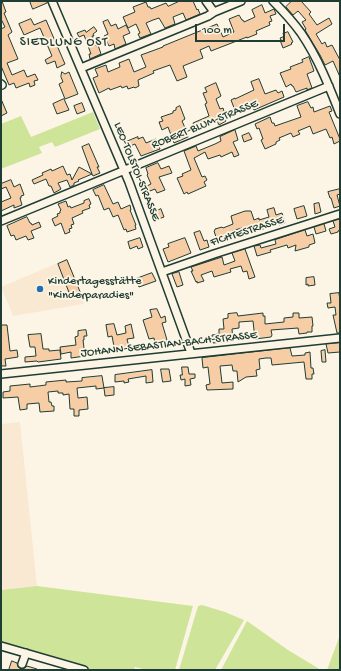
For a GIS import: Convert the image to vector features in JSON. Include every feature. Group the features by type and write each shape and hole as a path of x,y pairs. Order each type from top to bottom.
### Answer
{"street":[{"name":"LEO-TOLSTOI-STRASSE","path":"52,1 124,170 191,353"},
{"path":"206,1 214,12"},
{"path":"81,68 241,1"},
{"path":"273,1 301,33 329,86 340,114"},
{"name":"ROBERT-BLUM-STRASSE","path":"1,221 329,86"},
{"name":"FICHTESTRASSE","path":"162,272 340,214"},
{"name":"JOHANN-SEBASTIAN-BACH-STRASSE","path":"1,374 340,338"},
{"path":"1,646 84,670"},
{"path":"22,664 26,653"}],"shaded area":[{"name":"Kindertagesstätte \"Kinderparadies\"","path":"67,259 84,304 13,316 1,287"},
{"path":"20,422 37,586 1,590 1,424"}],"green space":[{"path":"93,112 100,129 55,147 52,142 39,147 42,153 1,169 1,124 21,116 31,137"},
{"path":"37,586 193,606 175,670 147,670 135,667 134,670 93,670 1,644 1,590"},
{"path":"202,605 244,620 215,670 179,670 198,606"},
{"path":"247,621 288,650 321,670 221,670"},
{"path":"340,635 340,670 327,670"}],"building":[{"path":"1,1 12,32 8,35 18,59 7,63 12,75 24,70 27,77 35,74 38,80 34,81 35,85 30,87 29,83 16,88 14,83 9,85 1,66 1,29 5,27 1,19"},
{"path":"30,1 47,1 47,3 33,9"},
{"path":"180,1 193,1 200,14 186,20 183,13 173,17 175,24 165,28 159,18 153,20 146,23 151,34 140,38 138,34 140,33 136,24 128,28 123,17 135,12 133,7 146,2 148,7 151,9 166,3 168,6"},
{"path":"292,1 301,1 311,12 309,14 317,25 329,18 332,24 316,34 322,44 325,42 327,47 332,45 340,60 340,77 333,61 325,65 305,30 306,29 302,22 306,20 298,11 293,15 286,7"},
{"path":"262,5 265,13 274,9 276,14 270,16 272,21 269,22 270,25 256,31 257,34 211,51 209,46 200,50 203,58 183,66 187,77 177,81 170,65 153,71 154,73 138,80 139,86 135,88 128,89 127,86 122,88 121,86 110,90 109,88 99,93 93,78 98,76 95,69 106,65 108,72 120,67 119,63 129,59 134,72 146,67 141,55 217,24 223,37 234,32 229,19 239,15 244,22 255,17 252,10"},
{"path":"31,19 34,25 46,20 65,64 57,68 55,61 47,64 45,60 52,56 40,28 24,35 19,24"},
{"path":"108,20 111,26 116,24 118,29 126,25 130,33 123,36 126,44 115,49 114,44 109,46 104,36 108,34 103,22"},
{"path":"94,27 97,31 93,34 94,36 92,36 96,46 98,45 101,54 90,59 89,54 91,54 84,35 79,37 77,33 85,30 86,32"},
{"path":"288,32 293,42 291,43 292,44 283,48 280,38 285,36 283,34"},
{"path":"309,57 314,71 307,74 312,88 307,90 307,88 296,92 291,84 286,87 280,73 291,69 290,67 303,62 302,60"},
{"path":"62,72 65,74 69,72 78,94 65,99 59,84 63,82 61,77"},
{"path":"259,79 265,94 276,90 278,93 282,91 284,97 254,110 251,103 239,109 240,111 236,113 231,100 254,90 251,82"},
{"path":"216,83 221,96 216,99 220,109 223,108 225,114 223,115 226,121 219,125 216,119 195,127 193,123 209,116 205,104 207,103 203,93 207,92 205,88"},
{"path":"1,99 7,113 1,116"},
{"path":"64,99 69,110 57,114 53,104"},
{"path":"308,102 311,108 313,107 314,112 330,106 332,111 329,112 340,141 334,144 332,137 330,138 326,129 313,134 310,126 298,131 300,134 293,137 291,133 279,138 280,140 276,142 276,144 265,149 261,140 263,139 259,128 257,129 255,124 270,117 275,126 301,117 297,106"},
{"path":"82,103 85,111 77,114 74,106"},
{"path":"180,106 185,119 182,121 188,137 174,143 168,127 162,130 159,122 163,121 161,117 173,113 176,108"},
{"path":"235,130 238,140 233,142 239,155 234,157 232,152 221,157 220,155 208,159 205,152 194,158 202,177 205,176 207,180 204,182 206,186 188,194 187,192 184,194 177,178 183,176 182,174 191,170 184,151 196,146 198,151 215,144 221,141 220,137"},
{"path":"249,133 252,139 244,142 242,136"},
{"path":"138,137 138,139 143,137 146,143 156,139 160,149 141,156 135,144 128,147 126,142"},
{"path":"89,144 100,173 93,176 82,147"},
{"path":"158,163 161,169 169,166 172,173 159,177 165,190 157,193 155,189 150,191 147,186 151,184 146,168"},
{"path":"63,166 67,175 70,174 72,180 79,167 92,174 78,180 79,181 70,187 67,180 58,183 61,189 54,193 46,179 34,184 32,180 43,175 42,173 51,169 52,171"},
{"path":"11,180 14,187 20,184 24,195 20,198 22,205 14,208 14,205 1,211 1,202 11,198 6,187 1,189 1,184"},
{"path":"104,185 113,204 118,202 121,209 130,205 130,210 136,225 136,229 127,232 126,229 124,230 118,215 113,217 109,208 104,210 98,195 96,196 93,190"},
{"path":"340,189 340,194 337,195 340,206 334,208 328,192"},
{"path":"89,199 91,204 89,205 90,208 82,211 83,213 72,218 74,224 71,225 72,228 69,229 70,232 65,234 61,223 55,226 52,219 60,213 61,210 58,204 66,201 68,207 70,206 71,208 84,203 84,201"},
{"path":"319,203 321,212 315,214 314,204"},
{"path":"304,206 307,216 297,219 294,209"},
{"path":"274,208 276,215 282,213 285,223 279,225 277,219 266,223 266,228 244,235 242,228 232,231 233,233 227,235 228,240 218,243 214,231 215,229 233,224 231,216 245,211 251,211 254,220 259,218 259,220 269,217 267,210"},
{"path":"161,209 164,217 156,220 153,213"},
{"path":"27,217 32,225 39,222 41,227 31,231 34,238 28,240 26,236 16,240 14,235 11,236 7,226"},
{"path":"340,219 340,230 331,234 329,229 335,227 333,221"},
{"path":"324,224 326,231 316,234 314,227"},
{"path":"305,230 307,236 313,234 315,243 309,245 309,247 295,251 296,245 288,248 287,245 257,256 254,246 260,245 261,248 276,244 275,240"},
{"path":"200,231 204,241 207,240 209,247 200,250 194,233"},
{"path":"140,238 143,247 138,249 137,246 130,249 128,242"},
{"path":"185,238 191,253 168,262 163,249 169,247 168,244"},
{"path":"245,249 255,277 249,279 247,271 243,272 241,266 230,269 231,272 214,277 212,271 201,275 204,281 196,282 191,271 193,271 191,267 222,257 224,265 235,261 232,253"},
{"path":"67,260 81,294 75,297 73,294 70,295 58,264"},
{"path":"179,272 183,285 177,287 172,274"},
{"path":"152,273 156,281 139,287 136,279"},
{"path":"314,277 315,285 306,285 306,278"},
{"path":"339,293 340,333 337,333 333,315 336,315 335,307 328,308 327,303 331,303 330,294"},
{"path":"157,309 161,318 165,316 166,322 162,323 167,340 155,344 154,338 149,339 143,320 152,317 150,310"},
{"path":"237,313 238,316 263,313 263,316 265,316 265,324 284,322 284,318 293,317 293,313 299,313 299,318 312,317 312,332 299,334 298,328 271,330 271,337 255,339 253,321 239,322 239,328 232,329 233,341 213,343 212,335 219,334 219,329 224,329 223,319 228,318 228,314"},
{"path":"114,324 117,335 126,333 125,326 131,324 134,338 127,339 128,349 115,352 112,336 108,337 106,325"},
{"path":"1,325 7,325 10,351 17,350 18,357 5,359 6,366 1,366"},
{"path":"86,330 87,336 84,336 83,340 85,356 71,358 71,352 61,354 60,347 76,345 75,337 78,336 78,331"},
{"path":"41,334 43,349 49,349 49,351 60,350 61,359 25,362 25,357 36,356 35,347 30,347 28,335"},
{"path":"340,343 340,352 328,353 326,344"},
{"path":"290,348 292,356 305,355 305,353 310,352 311,368 313,368 314,374 312,374 312,379 306,379 304,362 272,365 271,358 266,358 259,359 260,369 256,370 257,376 246,377 238,382 237,371 233,371 232,365 220,366 222,383 233,382 233,389 207,390 206,385 210,384 208,367 203,368 202,358"},
{"path":"325,350 326,362 322,362 321,351"},
{"path":"182,367 188,367 189,374 195,374 195,378 190,379 191,385 185,386 185,379 181,380 180,375 182,375"},
{"path":"161,369 169,369 171,381 163,382"},
{"path":"152,370 153,382 146,383 146,376 128,379 129,382 124,383 124,381 115,382 115,375"},
{"path":"102,376 104,388 96,389 96,386 77,388 78,398 87,397 88,409 79,410 79,416 74,416 74,409 70,409 69,394 63,395 63,393 58,393 58,391 48,392 49,402 51,402 52,406 54,406 54,411 40,412 39,403 27,404 27,409 20,410 18,397 3,398 3,392 10,391 10,386 30,384 30,387 46,385 46,382 66,380 66,382 82,381 82,378"},
{"path":"114,387 114,395 105,396 104,388"},
{"path":"12,661 17,663 18,667 21,669 27,666 37,670 9,670"}],"place":[{"name":"Kindertagesstätte \"Kinderparadies\"","path":"40,289"}],"district":[{"name":"SIEDLUNG OST","path":"64,43"}]}
